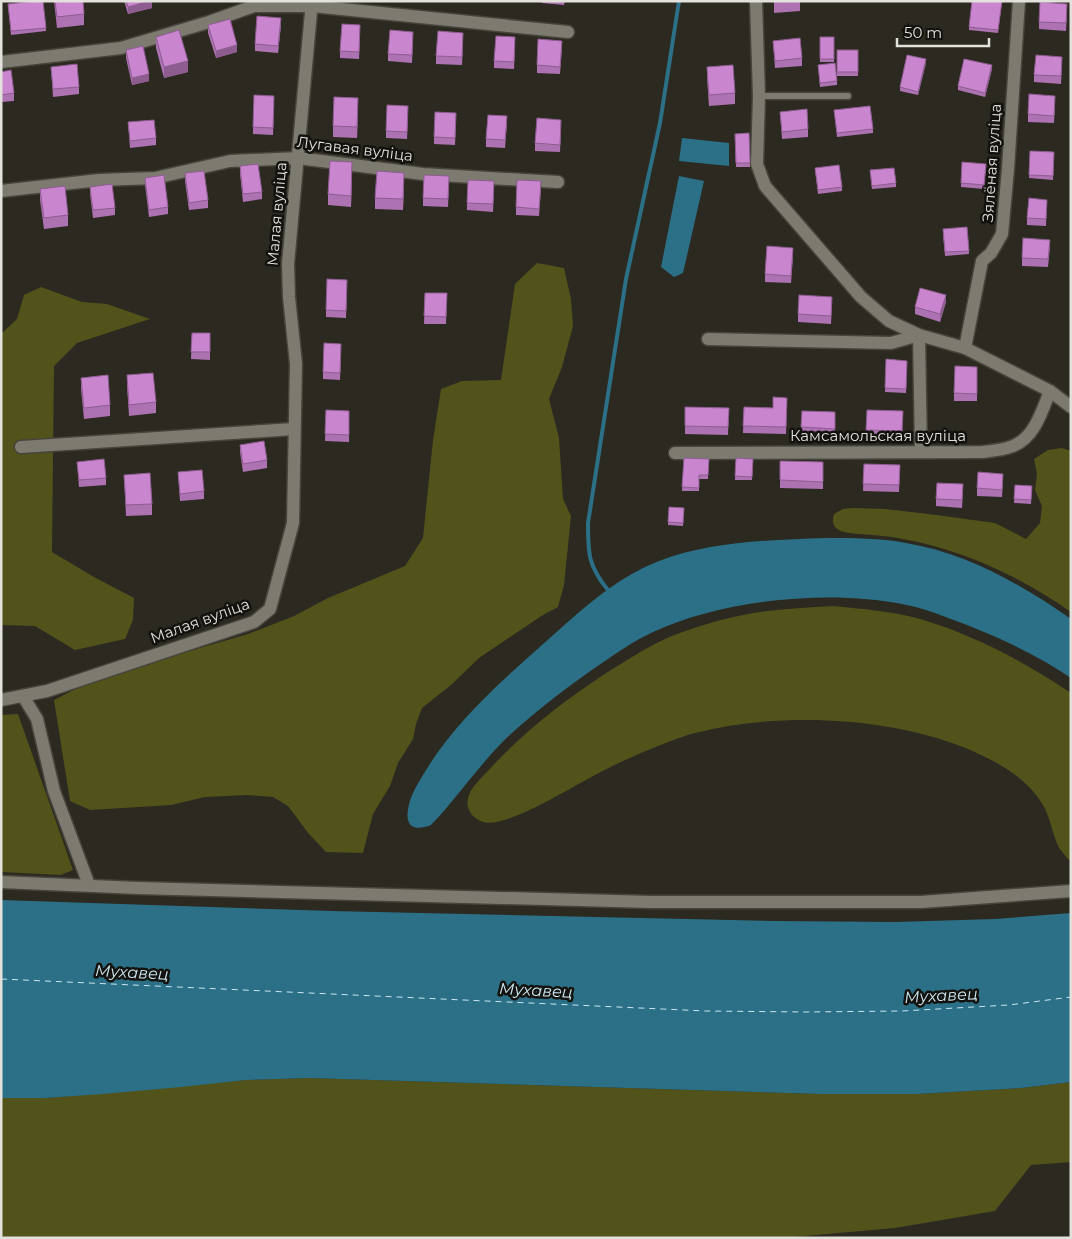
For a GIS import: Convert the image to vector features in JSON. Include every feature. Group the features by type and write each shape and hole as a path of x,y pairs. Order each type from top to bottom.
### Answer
{"street":[{"path":"756,1 759,96 757,164 765,186 861,297 889,321 919,335 965,348 1050,391 1071,407"},
{"name":"Зялёная вуліца","path":"965,348 982,262 992,253 1002,234 1009,159 1019,1"},
{"path":"1,62 120,48 209,22 254,6 312,4 568,32"},
{"name":"Малая вуліца","path":"1,700 48,691 254,622 270,610 293,523 296,364 289,296 288,264 312,4"},
{"name":"Лугавая вуліца","path":"1,190 99,180 155,178 230,161 298,158 423,174 558,182"},
{"path":"708,339 891,343 919,335"},
{"path":"919,335 921,452"},
{"name":"Камсамольская вуліца","path":"675,453 982,452 1000,450 1014,445 1030,432 1038,421 1050,391"},
{"path":"21,448 294,429"},
{"path":"22,696 36,719 54,791 89,885"},
{"path":"1,882 138,888 650,902 921,902 1071,891"}],"lane":[{"path":"759,96 848,96"}],"shaded area":[{"path":"537,263 564,268 571,299 573,326 562,367 549,399 559,438 563,499 571,516 564,585 558,607 479,658 451,685 422,708 413,739 398,763 390,786 373,814 363,853 326,852 309,834 288,806 273,797 247,795 205,797 171,805 90,810 70,801 54,700 97,678 248,634 294,616 328,598 405,566 423,538 433,440 441,389 462,381 501,380 515,284"},
{"path":"41,287 82,302 107,304 150,319 77,343 54,366 52,552 134,598 133,620 125,639 75,650 35,626 1,625 1,334 17,319 24,295"},
{"path":"1062,448 1071,451 1071,612 1012,576 970,558 948,550 903,539 843,532 835,527 833,523 834,514 843,509 885,509 995,523 1026,539 1040,523 1042,506 1035,490 1037,474 1034,459 1048,450"},
{"path":"833,606 899,614 960,633 999,650 1071,693 1071,862 1058,846 1047,813 1039,800 1023,781 1007,769 963,747 932,737 865,723 830,720 760,722 727,726 695,733 626,759 534,808 506,820 483,822 475,818 470,812 467,804 472,789 499,759 542,720 572,697 603,675 643,651 676,634 734,617 777,610"},
{"path":"18,714 73,870 61,875 1,872 1,715"},
{"path":"309,1078 820,1094 917,1094 1021,1088 1071,1082 1071,1162 1031,1165 995,1211 895,1228 782,1238 1,1238 1,1098 45,1098 246,1080"}],"water":[{"path":"682,138 729,143 729,166 679,161"},
{"path":"679,176 704,181 683,273 674,277 661,267"},
{"path":"826,538 886,540 928,548 971,562 1013,582 1071,619 1071,678 1033,655 994,636 935,613 902,604 873,600 808,598 774,600 709,612 651,633 590,671 545,705 502,743 431,825 416,828 410,824 408,821 409,805 416,787 435,756 462,722 525,660 611,587 642,568 679,554 699,549 741,543"},
{"name":"Мухавец","path":"1,900 332,911 774,921 895,922 995,919 1071,913 1071,1082 1021,1088 917,1094 820,1094 309,1078 246,1080 45,1098 1,1098"}],"building":[{"path":"43,1 46,28 11,31 8,4"},
{"path":"55,1 83,1 84,14 57,17"},
{"path":"126,1 149,1 128,7"},
{"path":"972,1 1002,1 998,30 969,27"},
{"path":"1040,2 1067,4 1066,23 1039,22"},
{"path":"257,16 281,18 278,46 255,44"},
{"path":"230,19 237,45 216,51 208,25"},
{"path":"342,24 360,25 359,52 340,51"},
{"path":"179,30 188,61 164,67 156,37"},
{"path":"390,30 413,32 412,55 388,54"},
{"path":"438,31 463,33 462,57 436,56"},
{"path":"496,36 515,37 514,62 494,61"},
{"path":"820,37 834,37 834,59 820,59"},
{"path":"800,38 802,58 775,61 773,41"},
{"path":"538,39 562,41 560,67 537,65"},
{"path":"143,46 149,74 132,78 126,50"},
{"path":"837,50 858,50 858,72 837,72"},
{"path":"907,55 926,59 918,92 900,87"},
{"path":"1036,55 1062,57 1061,76 1034,75"},
{"path":"964,59 992,65 985,93 958,86"},
{"path":"835,63 837,81 820,83 818,65"},
{"path":"77,64 79,87 53,89 51,67"},
{"path":"733,65 735,93 709,95 707,67"},
{"path":"11,70 14,93 1,95 1,72"},
{"path":"1029,94 1055,96 1054,116 1028,114"},
{"path":"254,95 274,96 273,128 253,127"},
{"path":"334,97 358,98 357,127 333,126"},
{"path":"387,105 408,106 407,132 386,131"},
{"path":"870,106 873,129 837,133 834,110"},
{"path":"807,109 808,129 782,132 780,112"},
{"path":"435,112 456,113 455,138 434,137"},
{"path":"488,115 507,116 505,140 486,139"},
{"path":"537,118 561,120 560,145 535,143"},
{"path":"154,120 156,138 130,141 128,122"},
{"path":"749,133 750,163 736,163 735,134"},
{"path":"1030,151 1054,152 1053,176 1029,175"},
{"path":"330,161 352,162 351,196 328,194"},
{"path":"962,162 986,164 984,185 961,183"},
{"path":"258,164 262,192 243,194 240,166"},
{"path":"839,165 842,187 818,190 815,168"},
{"path":"894,168 896,183 872,186 870,170"},
{"path":"204,171 208,200 189,203 185,173"},
{"path":"377,171 404,173 403,199 375,198"},
{"path":"164,175 168,207 149,210 145,178"},
{"path":"424,175 449,176 448,199 423,198"},
{"path":"468,180 494,181 493,204 467,203"},
{"path":"517,180 541,181 539,209 516,207"},
{"path":"112,184 115,208 93,210 90,187"},
{"path":"65,186 68,215 44,218 40,189"},
{"path":"1029,198 1047,200 1046,219 1027,218"},
{"path":"967,227 969,251 945,252 943,229"},
{"path":"1023,238 1050,240 1048,259 1022,258"},
{"path":"767,246 793,248 791,276 765,274"},
{"path":"327,279 347,280 346,311 326,310"},
{"path":"920,288 946,295 940,314 915,307"},
{"path":"425,293 447,293 446,317 424,316"},
{"path":"799,295 832,297 831,316 798,314"},
{"path":"192,333 210,333 210,352 191,352"},
{"path":"324,343 341,344 340,373 323,372"},
{"path":"886,359 907,361 906,389 885,388"},
{"path":"955,366 977,367 977,394 954,393"},
{"path":"153,373 156,402 129,405 127,375"},
{"path":"108,375 110,405 84,408 81,378"},
{"path":"773,397 787,398 786,427 743,426 744,407 773,408"},
{"path":"685,407 729,408 728,427 685,426"},
{"path":"326,410 349,411 349,435 325,434"},
{"path":"867,410 903,411 902,431 866,430"},
{"path":"802,411 835,412 835,429 801,427"},
{"path":"264,441 267,460 243,464 240,445"},
{"path":"684,458 709,459 708,475 699,475 699,488 682,487"},
{"path":"736,458 753,459 752,477 735,476"},
{"path":"104,459 106,478 79,480 77,462"},
{"path":"780,461 823,462 823,482 780,480"},
{"path":"864,464 900,465 899,485 863,484"},
{"path":"202,470 204,491 180,494 178,472"},
{"path":"978,472 1003,474 1002,490 977,488"},
{"path":"150,473 152,504 126,505 124,475"},
{"path":"937,483 963,484 962,500 936,499"},
{"path":"1015,485 1032,486 1031,500 1014,499"},
{"path":"669,507 684,508 683,523 668,522"}],"waterway":[{"path":"608,590 596,574 590,559 588,523 626,279 660,123 679,1"}],"ferry route":[{"path":"1,979 706,1011 902,1011 1009,1005 1071,997"}]}
